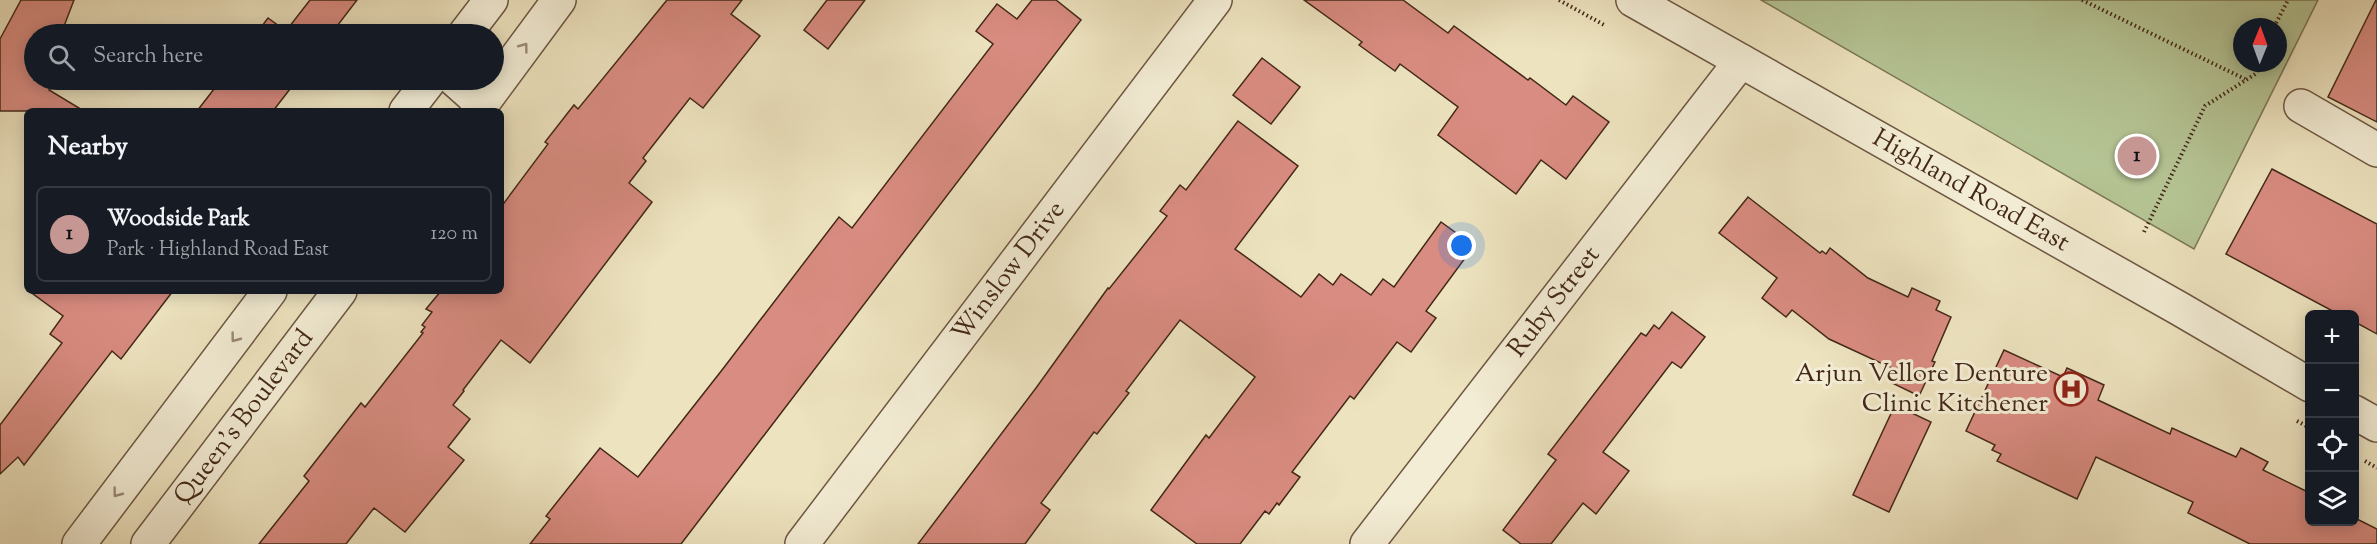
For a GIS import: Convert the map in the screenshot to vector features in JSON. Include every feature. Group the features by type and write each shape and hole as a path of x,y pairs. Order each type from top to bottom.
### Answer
{"street":[{"path":"473,24 491,0"},
{"path":"504,74 559,0"},
{"name":"Winslow Drive","path":"802,544 1215,0"},
{"name":"Highland Road East","path":"1633,0 2305,382"},
{"name":"Ruby Street","path":"1367,544 1741,62"},
{"path":"408,108 422,90"},
{"path":"464,90 479,107 492,90"},
{"path":"2301,106 2377,150"},
{"path":"79,544 268,294"},
{"name":"Queen's Boulevard","path":"148,544 338,294"},
{"path":"2359,414 2377,425"}],"path":[{"path":"2082,0 2245,79"},
{"path":"2279,18 2288,0"},
{"path":"2144,232 2205,106 2257,72"}],"green space":[{"path":"1761,0 2318,0 2287,62 2287,18 2233,18 2233,72 2282,72 2194,249"}],"building":[{"path":"21,0 74,0 65,24 24,24 24,90 49,90 79,108 24,108 24,111 0,111 0,39"},
{"path":"310,0 357,0 339,24 291,24"},
{"path":"667,0 742,0 731,14 760,36 703,108 690,98 643,158 646,161 629,183 652,202 530,363 501,340 463,390 453,405 470,419 448,447 464,460 405,532 374,508 346,544 259,544 309,481 304,476 361,403 365,407 423,333 421,332 425,327 422,325 432,312 426,309 438,294 504,294 504,203 548,144 545,142 574,105 578,109"},
{"path":"827,0 865,0 828,49 804,30"},
{"path":"1032,0 1056,0 1081,20 681,544 530,544 550,519 546,516 600,448 638,477 839,217 852,228 993,44 976,31 997,4 1017,19"},
{"path":"1304,0 1403,0 1448,33 1454,26 1566,105 1573,96 1609,122 1566,179 1541,160 1516,194 1438,135 1458,107 1400,64 1395,71 1359,45 1362,42"},
{"path":"2377,0 2377,122 2328,97"},
{"path":"268,18 276,24 264,24"},
{"path":"1262,58 1300,87 1271,124 1233,95"},
{"path":"213,90 289,90 275,108 199,108"},
{"path":"1238,121 1298,166 1235,249 1301,297 1319,274 1333,285 1341,274 1371,295 1383,279 1394,287 1441,222 1474,246 1426,311 1436,318 1411,352 1397,342 1354,399 1350,396 1292,472 1300,477 1279,505 1277,503 1269,514 1265,511 1240,544 1197,544 1151,510 1206,435 1209,438 1255,377 1180,320 1126,391 1129,393 1097,434 1094,432 1041,503 1050,510 1025,544 918,544 1108,288 1167,216 1160,211 1180,185 1186,190"},
{"path":"2272,169 2377,224 2377,334 2359,324 2359,310 2331,310 2226,254"},
{"path":"1748,197 1820,253 1822,251 1826,254 1830,248 1868,278 1908,297 1912,288 1940,301 1936,310 1951,317 1932,361 1935,362 1919,396 1888,381 1894,369 1829,339 1792,310 1786,317 1762,298 1777,278 1719,233"},
{"path":"33,294 171,294 121,359 112,351 24,465 18,457 0,474 0,425 62,343 50,334 63,316"},
{"path":"1672,312 1705,337 1681,368 1672,362 1603,452 1629,471 1596,514 1583,503 1551,544 1521,544 1503,530 1556,460 1548,454 1641,333 1646,336 1654,325 1659,329"},
{"path":"2004,350 2063,377 2067,368 2104,385 2098,400 2170,434 2172,428 2236,457 2241,448 2268,462 2263,470 2305,491 2305,526 2359,526 2359,520 2377,529 2377,544 2250,544 2188,513 2193,502 2096,457 2077,499 1997,461 2001,454 1992,450 1995,445 1966,431"},
{"path":"1895,405 1931,422 1889,512 1853,495"}],"place":[{"name":"Woodside Park","path":"2137,156"},
{"name":"Arjun Vellore Denture Clinic Kitchener","path":"2071,389"}]}
